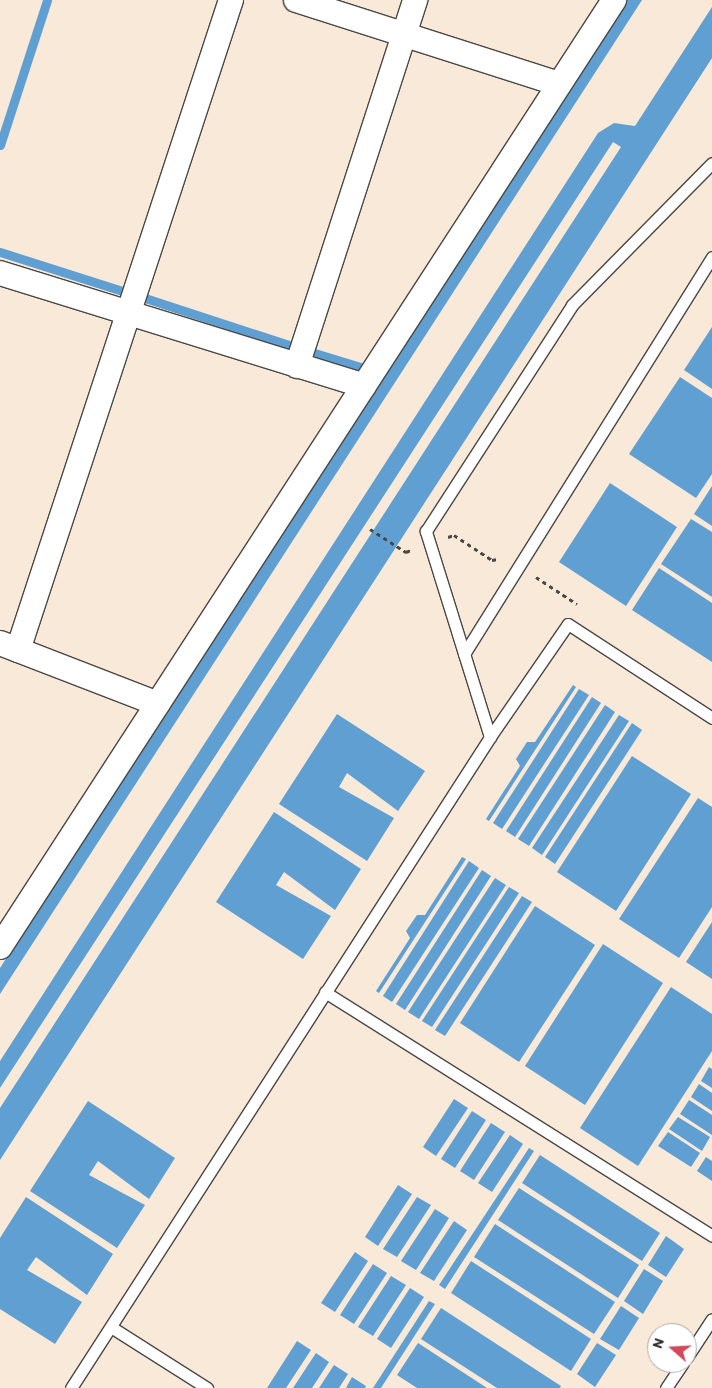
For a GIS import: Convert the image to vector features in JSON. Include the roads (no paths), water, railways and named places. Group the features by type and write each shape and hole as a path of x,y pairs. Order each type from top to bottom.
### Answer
{"street":[{"path":"158,704 7,651 129,315 231,0"},
{"path":"296,0 559,84"},
{"path":"297,366 415,0"},
{"path":"0,947 614,0"},
{"path":"0,274 364,386"}],"lane":[{"path":"490,736 426,531 572,305 712,163"},
{"path":"464,654 712,257"},
{"path":"71,1388 490,736 568,624 712,718"},
{"path":"325,992 712,1236"},
{"path":"697,1342 712,1319"},
{"path":"111,1326 207,1388"},
{"path":"666,1388 676,1373"}],"water":[{"path":"626,0 642,0 0,994 0,968"},
{"path":"712,7 712,58 0,1160 0,1108 621,147 613,142 0,1088 0,1061 598,133 614,123 635,126"},
{"path":"712,327 712,389 684,370"},
{"path":"680,377 712,398 712,474 696,498 629,454"},
{"path":"610,483 677,527 626,606 559,562"},
{"path":"712,486 712,526 694,514"},
{"path":"691,519 712,532 712,597 661,564"},
{"path":"659,568 712,603 712,662 632,610"},
{"path":"573,685 576,687 489,821 486,819 520,766 516,759 527,742 535,742"},
{"path":"579,689 589,695 502,829 493,823"},
{"path":"592,697 601,703 515,837 506,831"},
{"path":"605,705 615,712 529,846 518,839"},
{"path":"337,714 425,771 398,811 347,773 339,787 394,818 367,861 279,804"},
{"path":"619,715 629,721 542,855 532,848"},
{"path":"632,723 642,730 555,864 545,857"},
{"path":"632,756 691,794 616,911 557,872"},
{"path":"698,798 712,807 712,907 679,958 619,919"},
{"path":"274,812 361,869 335,910 284,872 276,885 331,916 303,959 216,902"},
{"path":"462,857 466,859 379,993 376,991 410,938 406,931 417,915 425,915"},
{"path":"469,861 479,868 392,1002 383,996"},
{"path":"482,870 491,876 405,1010 396,1004"},
{"path":"495,878 506,885 419,1019 408,1012"},
{"path":"509,887 519,893 432,1027 422,1021"},
{"path":"522,896 532,902 445,1036 435,1030"},
{"path":"535,906 595,945 519,1062 460,1023"},
{"path":"712,922 712,979 686,962"},
{"path":"603,944 663,983 585,1105 525,1066"},
{"path":"671,987 712,1014 712,1051 638,1166 580,1128"},
{"path":"709,1067 712,1069 712,1088 701,1081"},
{"path":"699,1084 712,1093 712,1111 691,1097"},
{"path":"454,1099 468,1108 436,1156 423,1147"},
{"path":"689,1100 712,1115 712,1135 680,1114"},
{"path":"88,1101 175,1158 149,1199 98,1161 89,1175 145,1205 117,1248 30,1191"},
{"path":"472,1111 486,1120 455,1168 441,1159"},
{"path":"678,1117 710,1137 702,1151 669,1129"},
{"path":"491,1123 505,1132 474,1180 460,1171"},
{"path":"668,1132 700,1153 691,1167 658,1146"},
{"path":"510,1135 523,1144 492,1192 478,1183"},
{"path":"529,1148 534,1151 445,1289 439,1285"},
{"path":"540,1155 660,1233 642,1261 522,1183"},
{"path":"706,1157 712,1161 712,1181 697,1171"},
{"path":"398,1185 412,1194 378,1246 365,1237"},
{"path":"519,1188 639,1265 618,1298 498,1220"},
{"path":"26,1197 113,1254 87,1295 36,1257 27,1270 82,1302 55,1344 0,1309 0,1238"},
{"path":"417,1197 431,1205 397,1257 383,1249"},
{"path":"435,1209 449,1218 416,1270 401,1261"},
{"path":"454,1221 467,1230 434,1281 420,1273"},
{"path":"495,1224 615,1302 594,1334 474,1257"},
{"path":"666,1236 684,1249 666,1277 648,1265"},
{"path":"355,1252 368,1261 335,1312 321,1303"},
{"path":"471,1261 591,1339 571,1371 451,1293"},
{"path":"373,1264 387,1273 354,1324 340,1315"},
{"path":"644,1269 663,1281 643,1314 624,1301"},
{"path":"391,1276 406,1285 373,1336 358,1327"},
{"path":"410,1288 424,1297 391,1348 377,1339"},
{"path":"429,1301 435,1304 381,1388 373,1388"},
{"path":"621,1306 639,1318 619,1350 600,1339"},
{"path":"441,1308 561,1386 560,1388 497,1388 421,1339"},
{"path":"297,1341 311,1350 286,1388 267,1388"},
{"path":"418,1343 487,1388 417,1388 397,1375"},
{"path":"597,1343 616,1355 595,1387 577,1374"},
{"path":"316,1353 329,1362 312,1388 293,1388"},
{"path":"334,1365 348,1374 339,1388 319,1388"},
{"path":"352,1377 366,1386 365,1388 346,1388"}],"waterway":[{"path":"0,145 47,0"},
{"path":"0,252 125,292"},
{"path":"145,298 295,347"},
{"path":"308,351 360,367"}]}
